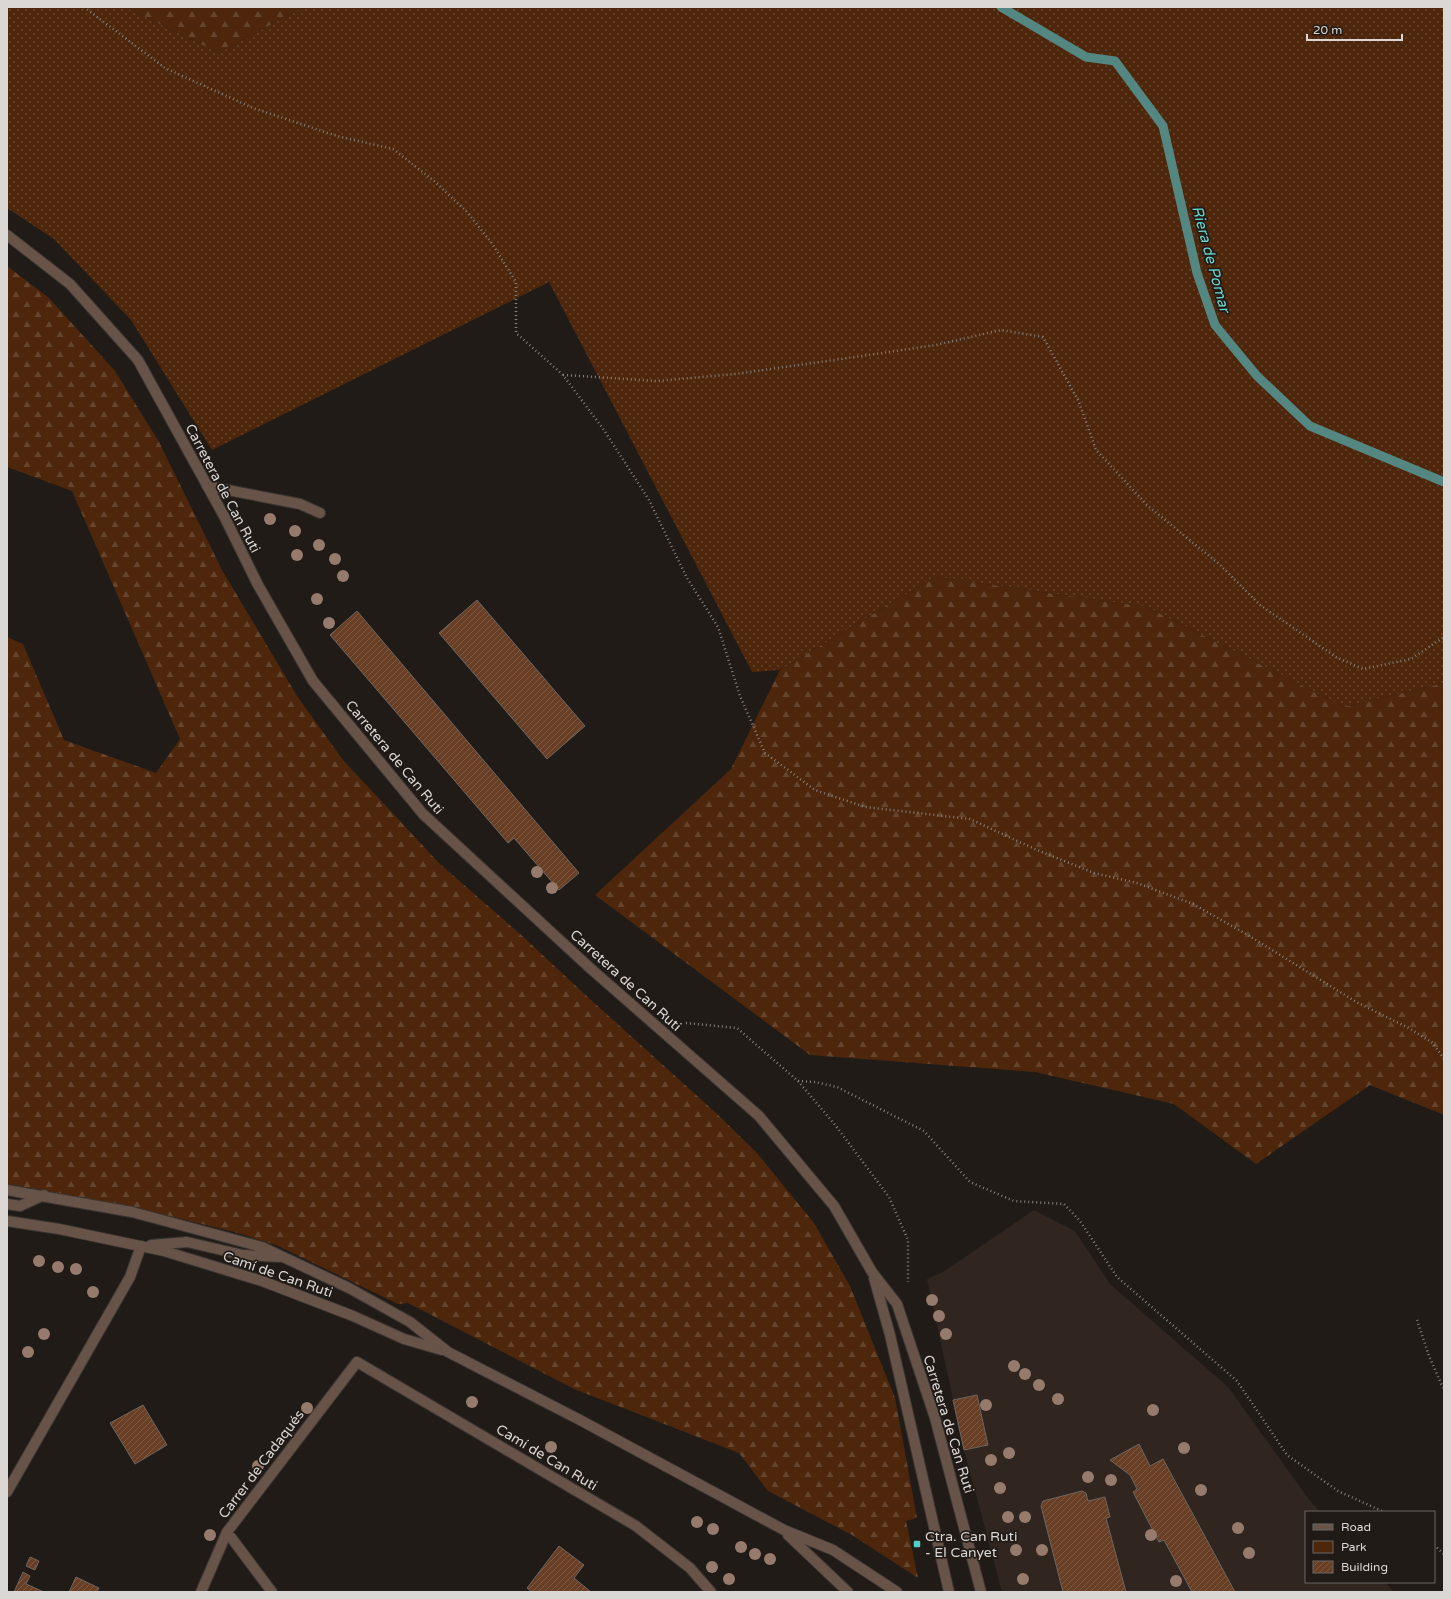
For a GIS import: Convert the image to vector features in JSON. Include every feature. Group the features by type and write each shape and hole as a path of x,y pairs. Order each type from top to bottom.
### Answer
{"street":[{"name":"Carretera de Can Ruti","path":"7,235 70,284 138,360 207,486 258,585 313,681 423,814 653,1023 759,1116 834,1206 872,1272 896,1304 935,1418 981,1592"},
{"path":"207,486 300,504 320,513"},
{"name":"Camí de Can Ruti","path":"7,1190 44,1195 132,1212 262,1247 349,1288 410,1322 448,1352"},
{"path":"7,1204 20,1206 44,1195"},
{"name":"Camí de Can Ruti","path":"7,1221 59,1229 141,1246 262,1281 353,1316 404,1339 448,1352 587,1423 784,1530 833,1550 897,1592"},
{"name":"Camí de Can Ruti","path":"141,1246 188,1242 243,1255 285,1258"},
{"path":"7,1492 130,1276 141,1246"},
{"name":"Carretera de Can Ruti","path":"872,1272 890,1335 949,1592"},
{"name":"Camí de Can Ruti","path":"357,1362 636,1526 690,1568 710,1592"},
{"name":"Carrer de Cadaqués","path":"201,1592 227,1532 357,1362"},
{"name":"Camí de Can Ruti","path":"784,1530 848,1592"},
{"path":"227,1532 272,1592"}],"path":[{"path":"84,7 165,68 253,108 338,136 393,149 433,180 466,211 491,242 516,282 516,333 563,375 604,430 649,500 687,578 718,627 740,696 765,754 815,790 865,808 970,819 1037,850 1094,873 1137,883 1193,904 1246,934 1358,1003 1407,1027 1433,1043 1444,1059"},
{"path":"563,375 657,381 735,374 841,359 936,344 1001,330 1043,337 1079,402 1096,450 1148,506 1219,564 1260,606 1336,657 1363,668 1411,659 1444,637"},
{"path":"653,1023 693,1023 737,1028 798,1081 836,1126 888,1197 908,1240 908,1282 896,1304"},
{"path":"798,1081 815,1082 837,1087 924,1131 970,1182 1014,1201 1064,1204 1080,1221 1117,1277 1237,1381 1287,1455 1338,1491 1382,1511"},
{"path":"1417,1320 1429,1356 1444,1390"},
{"path":"1435,1547 1444,1554"}],"shaded area":[{"path":"1034,1210 1075,1231 1110,1284 1228,1387 1308,1498 1319,1511 1305,1511 1305,1583 1386,1583 1394,1592 1002,1592 964,1450 927,1279 943,1272"}],"green space":[{"path":"7,7 125,7 219,53 303,7 1444,7 1444,683 1344,707 1147,607 935,577 780,670 752,672 549,282 212,450 131,320 54,239 7,208"},
{"path":"125,7 303,7 219,53"},
{"path":"7,266 49,298 115,371 159,442 222,570 297,696 343,760 439,863 520,934 715,1112 757,1153 814,1223 850,1286 895,1398 917,1518 906,1521 918,1578 852,1535 768,1491 739,1453 574,1389 408,1303 398,1304 276,1245 234,1232 129,1206 7,1184 7,637 23,644 64,740 156,773 180,739 72,491 7,467"},
{"path":"935,577 1147,607 1344,707 1444,683 1444,1115 1370,1085 1256,1164 1174,1104 1035,1072 810,1055 595,895 731,769 780,670"}],"building":[{"path":"477,600 585,726 547,759 439,633"},
{"path":"357,611 579,873 559,890 514,838 508,843 330,635"},
{"path":"977,1395 988,1445 964,1450 953,1400"},
{"path":"143,1405 167,1445 135,1464 110,1423"},
{"path":"1139,1444 1150,1466 1163,1459 1235,1592 1192,1592 1164,1540 1159,1542 1133,1492 1137,1489 1130,1475 1110,1460"},
{"path":"1082,1491 1086,1493 1088,1501 1105,1497 1110,1517 1106,1518 1126,1592 1063,1592 1041,1506 1043,1501"},
{"path":"559,1546 584,1565 574,1578 591,1592 532,1592 527,1588"},
{"path":"30,1557 39,1561 35,1570 26,1566"},
{"path":"23,1572 30,1576 26,1584 44,1592 14,1592"},
{"path":"76,1577 99,1588 97,1592 69,1592"}],"waterway":[{"name":"Riera de Pomar","path":"1001,7 1086,57 1115,61 1163,126 1197,273 1215,325 1257,376 1310,426 1444,482"}],"place":[{"name":"Ctra. Can Ruti - El Canyet","path":"917,1544"}]}
